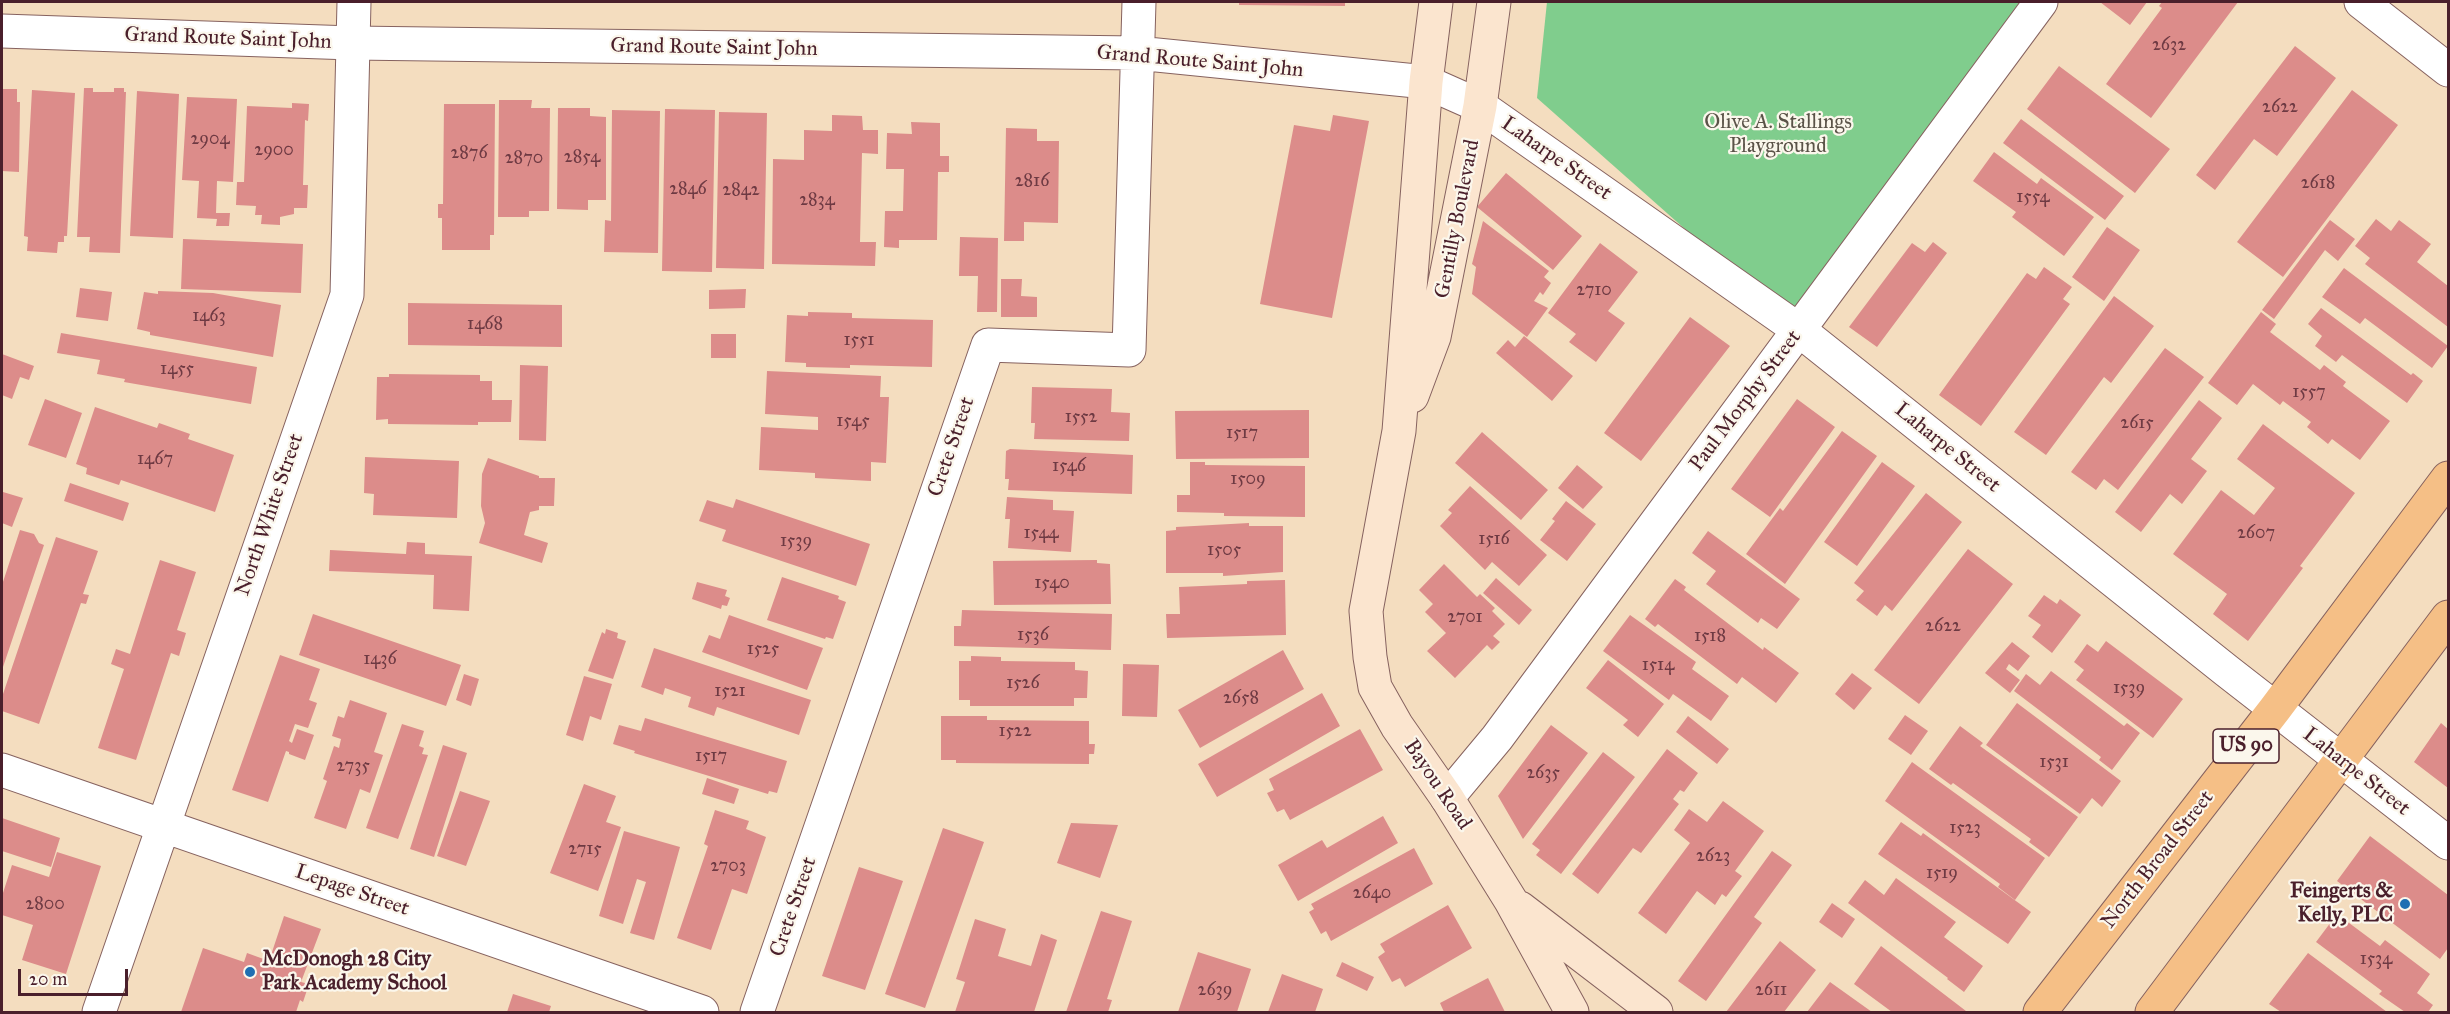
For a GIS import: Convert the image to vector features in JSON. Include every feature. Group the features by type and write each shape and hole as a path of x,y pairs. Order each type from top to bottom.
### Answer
{"main road":[{"name":"Gentilly Boulevard","path":"1378,541 1399,432 1426,82 1436,2"},
{"name":"Gentilly Boulevard","path":"1399,432 1434,337 1480,106 1494,2"},
{"name":"North Broad Street","path":"2040,1012 2275,709 2448,478"},
{"name":"Bayou Road","path":"1378,541 1366,611 1375,687 1397,726 1447,798 1510,901 1572,1012"},
{"path":"2152,1012 2448,617"},
{"path":"1510,901 1656,1012"}],"street":[{"name":"North White Street","path":"99,1012 347,295 354,2"},
{"name":"Crete Street","path":"757,1012 987,345 1129,350 1139,2"},
{"name":"Paul Morphy Street","path":"1447,798 1497,738 2041,2"},
{"path":"2361,2 2448,70"},
{"name":"Grand Route Saint John","path":"2,31 352,43 1137,53 1426,82"},
{"name":"Laharpe Street","path":"1426,82 1480,106 1799,330 2275,709 2448,843"},
{"name":"Lepage Street","path":"2,770 702,1012"}],"green space":[{"name":"Olive A. Stallings Playground","path":"1547,2 2041,2 1799,330 1537,98"}],"building":[{"path":"1239,2 1345,2 1345,6 1239,5"},
{"path":"2100,2 2147,2 2130,25"},
{"path":"2162,2 2238,2 2151,118 2106,84 2162,8 2159,6"},
{"path":"2295,46 2336,78 2277,156 2254,139 2215,190 2196,175"},
{"path":"2059,66 2170,149 2135,193 2027,109"},
{"path":"84,88 93,88 93,92 114,92 114,88 124,88 126,92 120,253 89,252 90,237 77,237"},
{"path":"2,89 17,89 17,102 20,102 19,172 2,171"},
{"path":"32,90 75,93 67,236 64,236 64,242 58,242 57,253 27,251 28,237 24,236"},
{"path":"2352,90 2398,125 2283,277 2237,242"},
{"path":"137,91 179,94 173,238 130,236"},
{"path":"187,97 237,99 233,182 217,181 216,213 230,213 229,226 216,226 217,219 197,218 199,181 182,180"},
{"path":"499,100 532,100 531,108 550,108 549,211 529,211 529,217 498,217"},
{"path":"292,103 309,104 308,121 305,120 303,185 308,185 307,208 294,208 294,214 280,217 280,225 261,224 262,215 255,215 256,206 236,205 237,182 244,182 247,106 292,108"},
{"path":"444,104 495,104 494,235 490,235 490,250 442,250 442,218 438,218 438,204 443,204"},
{"path":"558,108 590,108 590,116 606,117 606,200 588,200 588,210 557,209"},
{"path":"665,109 715,110 712,272 662,271"},
{"path":"612,110 660,111 658,253 604,252 605,220 611,221"},
{"path":"719,112 767,113 764,269 716,268"},
{"path":"832,115 862,116 863,130 878,130 878,154 862,153 860,242 876,242 875,266 772,264 773,159 804,160 804,130 832,131"},
{"path":"1333,115 1369,121 1332,318 1260,304 1294,125 1330,131"},
{"path":"2021,119 2124,196 2105,220 2003,143"},
{"path":"911,122 940,123 940,156 949,156 949,172 938,172 937,240 899,240 899,248 884,247 885,211 903,211 904,169 886,169 887,133 912,134"},
{"path":"1006,128 1037,129 1037,141 1059,141 1058,223 1024,222 1024,241 1004,241"},
{"path":"1994,152 2037,184 2041,178 2094,217 2064,256 2012,217 2016,212 1973,181"},
{"path":"1506,173 1582,236 1553,270 1477,207"},
{"path":"2376,219 2391,231 2399,220 2431,244 2417,262 2448,286 2448,327 2365,264 2370,258 2355,246"},
{"path":"2330,220 2355,239 2338,261 2325,250 2274,319 2262,310"},
{"path":"1483,221 1549,271 1544,277 1551,283 1543,295 1540,292 1534,301 1548,308 1527,337 1472,294 1476,267 1472,264"},
{"path":"2107,227 2140,250 2104,301 2072,277"},
{"path":"960,237 998,238 997,312 977,312 978,276 959,276"},
{"path":"183,239 303,244 301,293 181,289"},
{"path":"1933,242 1947,253 1877,347 1849,327 1912,243 1925,252"},
{"path":"1600,243 1638,272 1608,311 1625,323 1596,362 1569,342 1576,334 1548,313"},
{"path":"2044,267 2072,287 2063,299 2070,304 1981,426 1939,395 2027,273 2036,279"},
{"path":"2344,268 2448,346 2432,368 2365,318 2360,324 2322,297"},
{"path":"1001,279 1022,279 1021,296 1037,297 1037,317 1001,317"},
{"path":"80,288 112,292 108,321 76,317"},
{"path":"746,289 745,308 709,309 709,290"},
{"path":"158,291 213,293 281,305 273,357 150,335 150,332 137,329 144,292 158,294"},
{"path":"2114,296 2154,326 2111,383 2104,377 2046,455 2014,432"},
{"path":"408,303 562,305 562,347 408,345"},
{"path":"2321,308 2411,375 2413,373 2423,381 2407,403 2342,355 2336,362 2315,346 2322,336 2308,324"},
{"path":"808,312 852,313 852,318 933,320 932,367 850,365 850,368 806,367 806,363 785,362 787,315 808,316"},
{"path":"2261,312 2276,324 2270,332 2320,370 2324,365 2346,382 2343,386 2390,421 2360,460 2332,439 2328,444 2307,427 2311,422 2283,401 2280,405 2253,384 2237,405 2208,383"},
{"path":"1690,317 1730,346 1641,461 1604,433"},
{"path":"61,333 257,367 251,404 124,382 125,379 97,374 100,360 57,353"},
{"path":"711,334 736,334 736,358 711,358"},
{"path":"1524,336 1573,376 1552,401 1496,353 1508,340 1515,347"},
{"path":"2165,348 2204,377 2118,490 2104,479 2096,490 2071,472"},
{"path":"2,354 34,366 29,380 20,377 12,399 2,395"},
{"path":"520,365 548,366 546,441 519,440"},
{"path":"767,371 881,376 880,397 889,397 886,463 871,462 871,481 815,478 815,473 759,470 761,427 818,430 818,417 765,414"},
{"path":"389,374 480,375 480,381 492,381 492,400 512,400 511,422 478,422 478,425 388,424 388,419 376,420 377,377 389,377"},
{"path":"1032,387 1112,389 1111,412 1130,413 1129,441 1034,439 1035,423 1031,423"},
{"path":"45,399 82,413 66,458 28,445"},
{"path":"1797,399 1835,427 1770,517 1731,489"},
{"path":"2199,400 2222,418 2191,459 2207,471 2182,504 2170,494 2141,532 2115,512"},
{"path":"95,407 157,428 159,423 190,434 188,439 234,455 215,512 121,480 119,485 86,474 87,468 76,464"},
{"path":"1309,410 1309,458 1176,459 1175,411"},
{"path":"2263,424 2355,493 2300,566 2303,568 2248,641 2213,614 2227,594 2173,554 2221,490 2254,515 2275,488 2237,459"},
{"path":"1842,431 1877,456 1785,584 1746,554 1780,508 1783,511"},
{"path":"1482,432 1548,490 1521,520 1455,463"},
{"path":"1010,449 1133,455 1132,494 1008,490 1009,479 1005,479 1006,451"},
{"path":"365,457 459,461 457,518 373,515 374,494 364,493"},
{"path":"488,458 539,476 539,478 555,478 554,506 539,506 539,510 530,512 524,535 548,543 542,563 479,543 485,523 481,506 482,474"},
{"path":"1190,462 1205,462 1205,465 1305,466 1305,517 1224,516 1224,513 1177,512 1177,495 1190,495"},
{"path":"1882,462 1915,486 1857,566 1824,542"},
{"path":"1577,465 1603,487 1583,509 1558,488"},
{"path":"70,483 129,503 123,521 64,501"},
{"path":"1470,486 1547,555 1519,586 1492,562 1485,570 1440,526 1452,513 1448,510"},
{"path":"3,492 23,498 12,527 2,523"},
{"path":"1926,493 1962,522 1892,611 1885,605 1877,616 1856,600 1864,591 1854,583"},
{"path":"1007,497 1053,500 1053,510 1074,511 1071,552 1008,548 1010,519 1005,519"},
{"path":"736,499 870,544 856,586 722,541 726,530 699,521 707,500 733,508"},
{"path":"1566,501 1596,524 1567,561 1540,540 1555,521 1552,519"},
{"path":"1249,523 1249,526 1283,526 1283,572 1223,576 1223,573 1166,573 1166,531 1176,530 1176,527"},
{"path":"20,530 34,534 39,543 44,545 2,670 2,585"},
{"path":"1708,531 1800,599 1777,629 1761,618 1758,623 1706,584 1716,571 1692,553"},
{"path":"56,537 98,551 83,594 89,595 86,604 81,603 39,724 2,711 2,697"},
{"path":"407,542 425,543 425,554 472,556 469,611 433,609 434,575 329,571 330,550 406,554"},
{"path":"1968,549 2013,584 1919,704 1874,670"},
{"path":"160,560 196,572 177,630 186,633 179,656 171,653 136,760 98,748 124,669 111,664 116,649 130,654"},
{"path":"1097,560 1097,563 1110,564 1111,604 994,605 993,561"},
{"path":"1444,564 1477,597 1480,594 1495,608 1492,611 1505,624 1493,636 1500,642 1492,650 1487,645 1455,678 1427,651 1446,633 1425,612 1433,604 1419,590"},
{"path":"782,577 839,596 838,599 846,602 833,639 826,637 825,639 767,620"},
{"path":"1496,578 1532,610 1519,625 1483,593"},
{"path":"1675,579 1686,587 1684,590 1763,650 1764,647 1799,673 1776,703 1742,677 1737,684 1658,624 1655,627 1645,619"},
{"path":"1285,580 1286,635 1167,638 1166,614 1180,614 1179,587"},
{"path":"697,582 727,590 725,596 730,598 727,606 722,605 721,609 692,599"},
{"path":"2044,595 2057,604 2060,599 2081,615 2052,653 2032,637 2041,625 2028,616"},
{"path":"962,610 1112,614 1111,650 954,646 954,626 961,626"},
{"path":"313,614 461,665 446,706 299,655"},
{"path":"729,615 823,648 807,690 702,652 709,635 720,639"},
{"path":"1630,615 1696,662 1692,669 1729,696 1711,721 1673,694 1669,700 1603,651"},
{"path":"606,629 618,633 617,638 626,641 613,679 588,671 602,632 605,634"},
{"path":"2106,641 2183,699 2153,738 2076,680 2084,670 2074,662 2087,644 2098,652"},
{"path":"2012,642 2030,656 2018,671 2009,664 2006,669 2020,680 2010,693 1985,673"},
{"path":"654,648 811,700 799,735 717,707 714,716 688,707 691,697 665,688 663,695 641,687"},
{"path":"1283,650 1304,689 1200,748 1178,710"},
{"path":"280,655 320,669 309,700 317,703 308,728 295,724 289,741 292,743 297,729 314,735 305,760 286,751 268,802 232,790"},
{"path":"971,656 1001,657 1001,661 1075,662 1075,670 1088,671 1087,698 1074,698 1074,706 970,706 970,700 959,700 959,661 971,661"},
{"path":"1608,660 1664,704 1638,737 1623,725 1628,720 1586,688"},
{"path":"1123,664 1159,665 1157,717 1122,716"},
{"path":"2051,671 2124,726 2127,723 2140,733 2112,770 2099,760 2101,757 2014,691 2026,674 2040,685"},
{"path":"1852,673 1872,688 1854,710 1835,694"},
{"path":"464,674 479,679 471,706 456,700"},
{"path":"584,676 612,684 601,720 590,716 583,741 566,735"},
{"path":"1322,693 1340,726 1217,797 1198,764"},
{"path":"350,700 387,713 374,752 383,755 370,793 360,789 346,829 314,818 327,781 323,779 334,746 339,748 341,739 332,736 338,716 344,718"},
{"path":"2017,703 2121,781 2102,807 2092,798 2080,814 1986,745"},
{"path":"1905,715 1928,731 1911,755 1888,739"},
{"path":"941,716 987,716 987,720 1089,721 1089,744 1095,744 1094,754 1089,754 1089,764 956,763 956,760 941,760"},
{"path":"1688,716 1729,749 1717,764 1676,732"},
{"path":"645,718 787,761 777,793 769,791 768,794 634,753 635,751 613,744 619,725 641,731"},
{"path":"2441,723 2448,729 2448,788 2414,762"},
{"path":"402,724 424,731 419,746 424,748 422,754 428,755 398,839 366,828"},
{"path":"1551,725 1588,753 1523,839 1498,796"},
{"path":"1960,726 1983,743 1980,746 2078,817 2049,857 2029,842 2031,839 1953,783 1951,785 1929,769"},
{"path":"1360,729 1383,770 1290,820 1284,809 1277,812 1267,793 1274,790 1269,779"},
{"path":"443,745 467,753 434,857 410,849"},
{"path":"1667,749 1698,773 1684,792 1680,790 1673,799 1679,804 1641,853 1633,848 1598,894 1572,874"},
{"path":"1603,752 1635,777 1561,874 1536,855 1540,850 1532,844"},
{"path":"1912,762 2045,858 2015,900 1998,887 2000,884 1885,801"},
{"path":"707,778 739,789 734,804 702,794"},
{"path":"584,784 616,796 606,822 621,827 598,891 550,873"},
{"path":"460,791 490,801 466,866 437,856"},
{"path":"1723,801 1764,831 1735,871 1742,876 1726,897 1722,894 1715,905 1697,891 1666,934 1638,913 1690,843 1674,830 1689,809 1707,822"},
{"path":"715,810 749,821 746,829 766,837 747,894 732,889 711,950 677,938 708,846 704,844"},
{"path":"1383,816 1398,843 1298,901 1278,865 1322,840 1327,848"},
{"path":"2,818 60,838 51,867 2,851"},
{"path":"1901,822 1921,836 1923,833 2031,912 2008,944 1878,854"},
{"path":"1071,823 1118,825 1100,878 1057,863"},
{"path":"943,828 984,842 925,1008 885,994"},
{"path":"624,831 680,847 654,940 630,933 646,882 637,879 623,924 599,916"},
{"path":"2370,836 2448,895 2448,948 2440,959 2337,881"},
{"path":"1414,848 1433,884 1331,941 1326,931 1321,934 1309,912 1314,909 1311,904"},
{"path":"1772,851 1792,865 1754,917 1762,923 1706,1001 1678,981"},
{"path":"57,852 101,866 66,974 22,960 33,925 2,915 2,896 12,865 49,877"},
{"path":"859,867 903,881 865,990 822,976"},
{"path":"1896,878 1956,922 1944,937 1983,966 1964,992 1848,903 1865,880 1884,895"},
{"path":"1832,903 1855,919 1842,938 1819,922"},
{"path":"1448,905 1472,948 1405,987 1400,978 1392,982 1378,957 1385,952 1380,944"},
{"path":"1101,911 1132,921 1107,999 1112,1000 1108,1012 1066,1012"},
{"path":"2337,914 2380,946 2385,940 2430,974 2417,993 2433,1005 2428,1012 2405,1012 2379,994 2382,991 2316,942"},
{"name":"McDonogh 28 City Park Academy School","path":"284,916 321,929 301,982 309,984 303,1002 300,1000 296,1012 181,1012 203,948 244,962 247,953 269,961"},
{"path":"975,919 1006,929 998,956 1031,966 1041,934 1057,940 1034,1012 955,1012 965,982 956,979"},
{"path":"1780,941 1816,970 1784,1012 1726,1012"},
{"path":"1881,946 1966,1011 1892,1012 1854,984"},
{"path":"1198,952 1251,969 1237,1012 1178,1012"},
{"path":"2308,953 2387,1012 2281,1012 2269,1004"},
{"path":"1342,962 1374,977 1367,991 1336,976"},
{"path":"1282,974 1323,989 1315,1012 1268,1012"},
{"path":"1488,978 1505,1012 1444,1012 1440,1003"},
{"path":"1830,982 1872,1012 1807,1012"},
{"path":"513,994 551,1006 549,1012 507,1012"}],"place":[{"name":"Feingerts & Kelly, PLC","path":"2405,904"},
{"name":"McDonogh 28 City Park Academy School","path":"250,972"}]}
